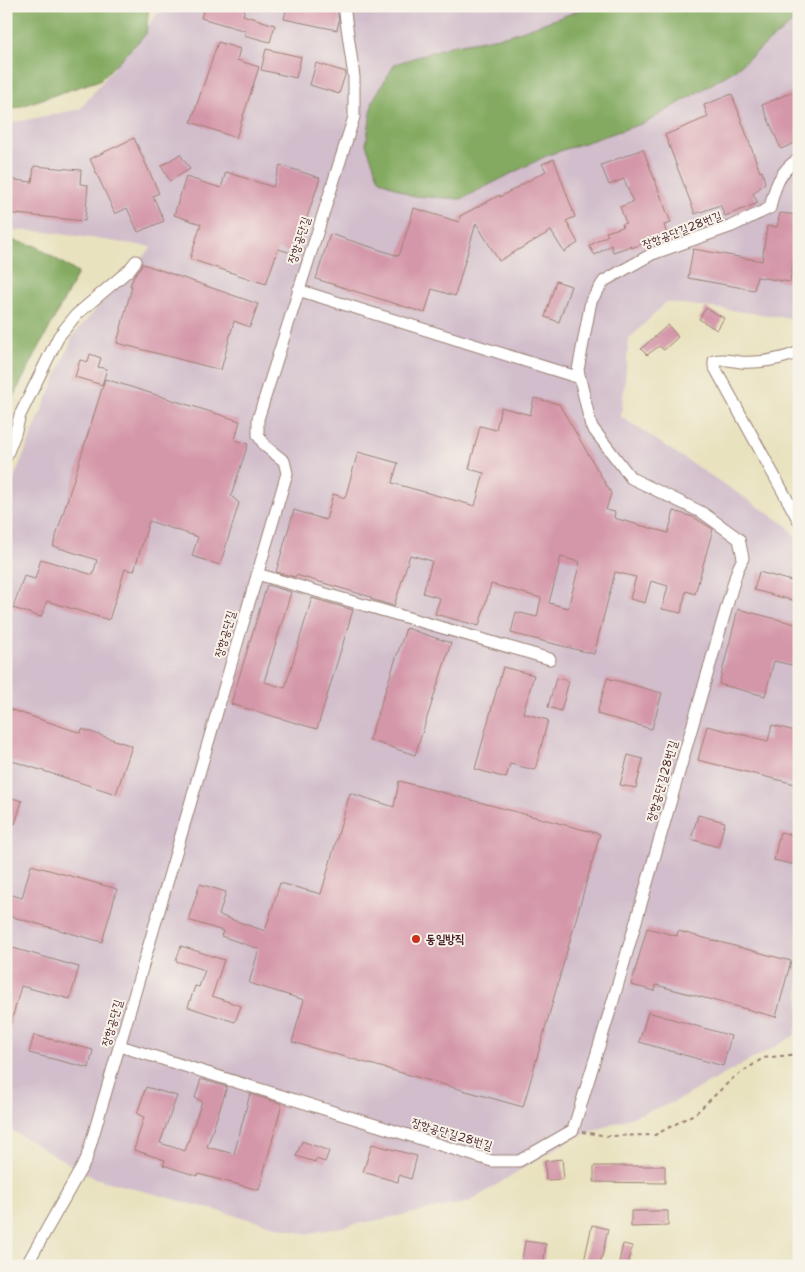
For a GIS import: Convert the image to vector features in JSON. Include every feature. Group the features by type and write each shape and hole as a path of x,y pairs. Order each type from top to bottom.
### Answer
{"street":[{"name":"장항공단길","path":"26,1266 86,1160 287,473 284,461 265,446 258,436 258,419 354,117 354,77 344,6"},
{"name":"장항공단길28번길","path":"120,1046 492,1161 519,1161 573,1130 613,1001 737,571 743,558 739,539 721,525 703,513 631,478 591,426 578,370 591,301 604,281 652,254 732,226 770,208 774,190 780,176 799,159"},
{"path":"6,457 20,415 59,336 76,315 136,261"},
{"path":"298,290 580,378"},
{"path":"799,352 775,361 750,362 721,359 714,361 714,366 799,521"},
{"path":"257,574 550,659"}],"path":[{"path":"573,1130 608,1136 655,1135 696,1113 732,1078 763,1058 799,1054"}],"shaded area":[{"path":"164,6 799,6 799,319 666,302 629,339 621,417 785,524 799,541 799,1018 794,1036 674,1102 574,1138 469,1202 306,1234 94,1178 6,1127 6,497 74,334 152,247 49,232 6,230 6,124 80,109"}],"green space":[{"path":"6,6 149,6 146,34 100,80 6,111"},
{"path":"592,6 799,6 799,17 732,72 647,122 548,155 461,199 411,196 379,179 366,144 373,100 395,64 450,46 510,35"},
{"path":"6,239 36,246 78,273 6,411"}],"building":[{"path":"205,6 246,6 243,15 275,25 270,42 244,35 246,31 201,18"},
{"path":"287,6 337,6 339,21 337,30 284,19"},
{"path":"218,42 240,49 237,60 259,67 236,138 191,122"},
{"path":"266,49 301,57 296,78 261,70"},
{"path":"316,63 346,72 339,94 310,85"},
{"path":"799,89 799,141 781,149 762,105"},
{"path":"732,94 765,183 753,194 758,203 725,216 720,205 695,214 665,135 708,117 704,105"},
{"path":"134,138 159,193 153,196 164,221 138,232 127,208 115,214 90,159"},
{"path":"643,149 671,223 664,225 667,235 631,248 631,246 613,252 611,245 595,255 589,246 608,235 606,232 623,227 622,224 626,223 620,207 633,202 624,179 609,185 601,165"},
{"path":"180,154 190,169 170,181 161,166"},
{"path":"554,159 575,217 566,221 578,243 564,252 551,231 499,261 476,223 455,296 432,289 425,313 316,279 330,234 399,256 414,208 459,222 460,216 500,195 500,197 546,171 542,164"},
{"path":"280,165 320,178 295,254 278,249 266,284 190,259 201,224 174,215 186,177 221,188 226,172 273,187"},
{"path":"34,166 81,170 80,184 88,185 85,221 6,213 6,179 32,182"},
{"path":"780,213 799,215 799,228 790,282 757,277 754,290 688,278 693,249 762,261 767,226 777,227"},
{"path":"143,264 258,304 250,327 234,321 221,370 117,343 132,286 130,286 134,276"},
{"path":"556,281 571,286 559,322 545,317"},
{"path":"706,308 724,318 717,330 699,319"},
{"path":"668,325 678,337 664,350 659,346 647,355 641,349"},
{"path":"90,354 101,358 98,367 107,369 102,385 75,377 80,360 88,362"},
{"path":"105,379 240,421 235,440 248,444 231,496 239,503 220,565 192,556 198,537 149,521 134,571 125,569 109,620 47,601 41,617 13,608 24,576 35,579 41,559 93,575 97,560 53,546"},
{"path":"534,398 559,404 611,493 606,510 615,512 614,518 668,533 674,511 693,517 713,529 695,594 686,591 681,613 662,609 668,586 651,581 645,603 630,599 636,577 615,572 594,654 511,633 516,612 537,617 541,598 491,584 479,626 435,614 440,598 423,593 432,561 410,555 394,606 371,599 371,597 296,575 295,577 276,572 294,510 326,520 333,494 345,498 358,452 398,463 392,483 475,506 484,473 469,469 480,426 496,430 501,407 530,415","holes":["561,557 580,562 568,608 549,603"]},
{"path":"759,572 799,583 799,602 754,590"},
{"path":"267,585 291,592 264,682 285,688 312,598 353,610 317,729 231,704"},
{"path":"738,609 799,625 799,657 796,666 774,661 765,696 719,684"},
{"path":"406,628 451,643 415,755 369,740"},
{"path":"503,667 534,675 523,713 548,720 535,770 510,764 506,778 475,769"},
{"path":"556,678 569,681 561,711 548,707"},
{"path":"607,678 662,693 652,729 597,714"},
{"path":"6,708 81,733 82,729 132,746 116,794 6,759"},
{"path":"772,725 799,732 799,785 698,760 707,726 768,741"},
{"path":"628,755 643,759 636,788 620,785"},
{"name":"동일방직","path":"399,781 600,834 523,1107 292,1042 304,1000 249,983 259,949 221,936 223,931 188,920 200,884 226,892 219,915 265,931 280,883 321,894 350,793 394,807"},
{"path":"6,796 22,801 15,824 6,821"},
{"path":"698,815 725,822 718,847 691,839"},
{"path":"780,832 799,837 799,866 774,860"},
{"path":"31,865 117,889 102,942 6,915 6,893 22,898"},
{"path":"647,928 677,936 678,931 791,961 776,1017 656,985 655,991 631,985"},
{"path":"6,946 79,967 70,999 21,986 9,1030 6,1030"},
{"path":"181,946 224,960 212,996 241,1006 235,1022 188,1007 195,986 199,987 205,970 176,961"},
{"path":"648,1012 731,1036 723,1066 639,1042"},
{"path":"34,1035 93,1050 89,1068 29,1053"},
{"path":"201,1079 227,1087 207,1147 234,1154 250,1094 282,1104 259,1190 198,1174 197,1176 163,1165 165,1160 134,1150 144,1117 137,1114 146,1087 177,1096 160,1143 185,1151 202,1101 195,1098"},
{"path":"302,1141 329,1151 325,1162 316,1159 315,1162 296,1156"},
{"path":"372,1144 417,1156 411,1179 399,1175 398,1182 363,1172"},
{"path":"562,1159 564,1179 546,1180 545,1161"},
{"path":"594,1166 665,1166 665,1183 594,1182"},
{"path":"631,1211 668,1211 668,1226 631,1227"},
{"path":"592,1225 608,1229 600,1266 583,1266"},
{"path":"525,1241 546,1244 543,1266 521,1266"},
{"path":"623,1244 632,1246 628,1266 618,1266"}],"place":[{"name":"동일방직","path":"416,939"}]}
